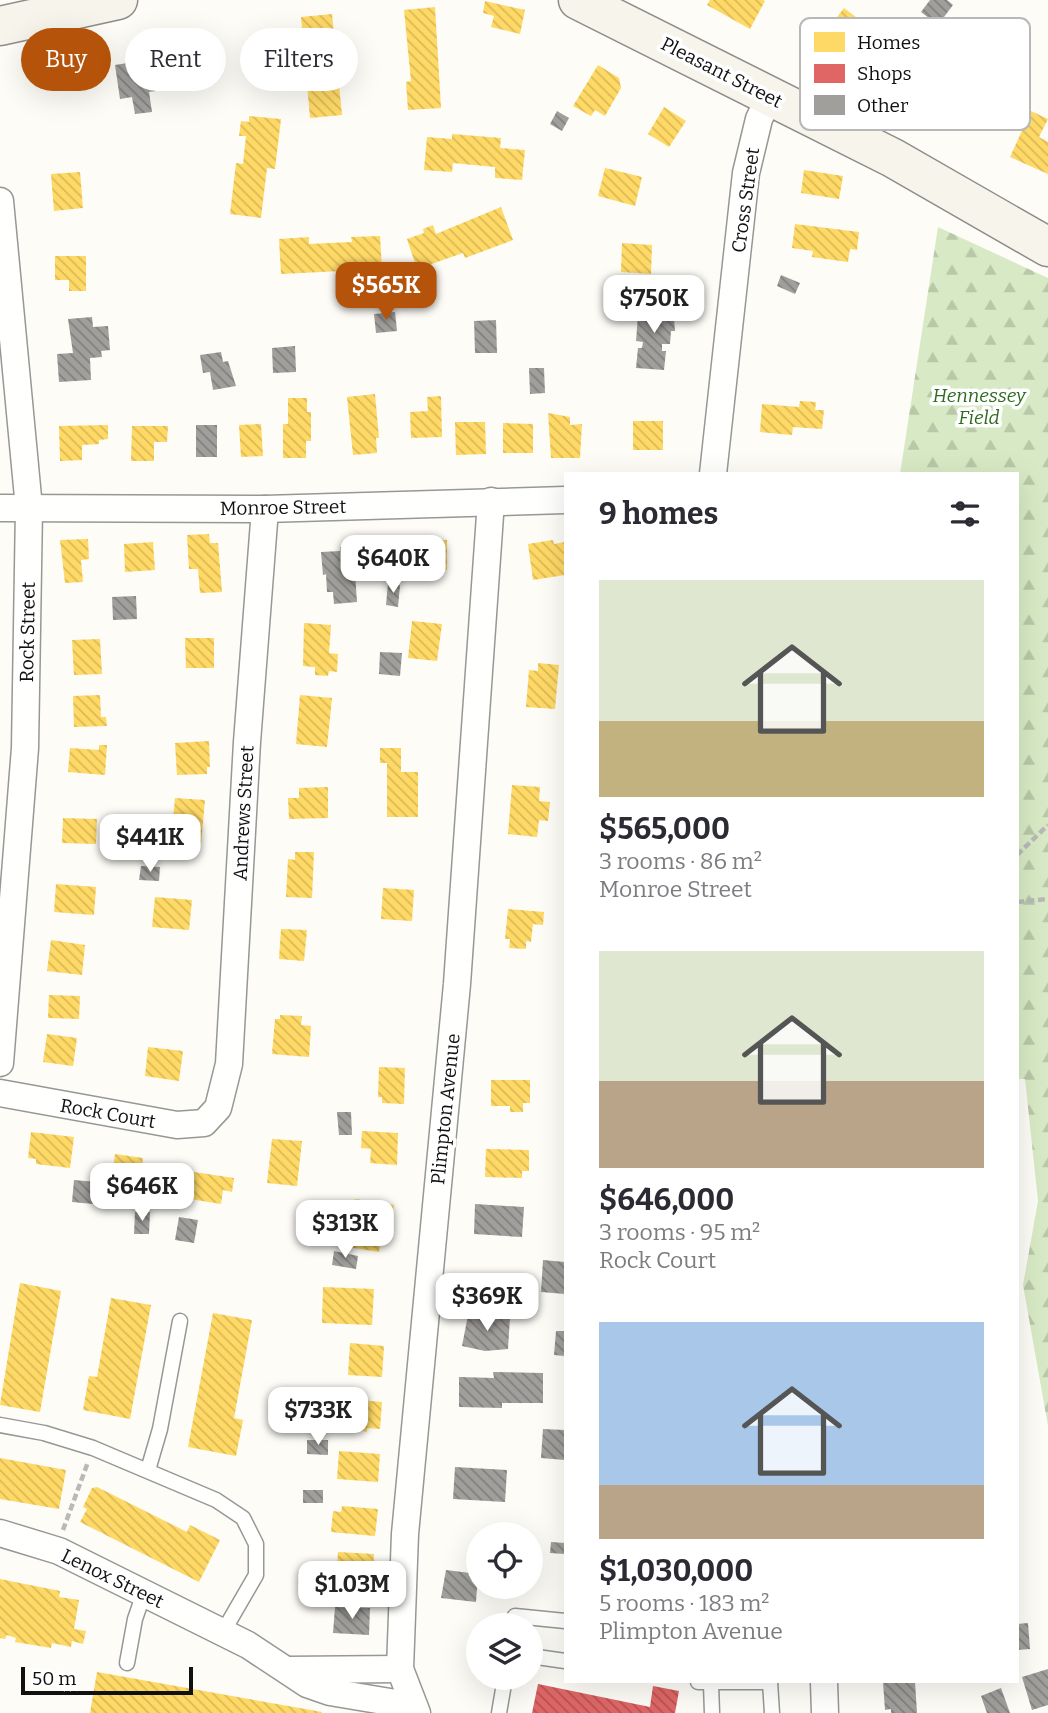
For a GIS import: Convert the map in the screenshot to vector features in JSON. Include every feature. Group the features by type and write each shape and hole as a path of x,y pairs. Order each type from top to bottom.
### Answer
{"street":[{"path":"0,26 118,0"},
{"name":"Pleasant Street","path":"578,0 800,111"},
{"name":"Cross Street","path":"713,472 746,173 759,119 770,96"},
{"name":"Pleasant Street","path":"837,130 893,158 1048,247"},
{"name":"Rock Street","path":"0,201 29,508 25,748 0,1063"},
{"name":"Monroe Street","path":"0,508 265,509 564,500"},
{"name":"Plimpton Avenue","path":"415,1709 400,1669 405,1534 457,984 491,501"},
{"name":"Andrews Street","path":"212,1114 218,1108 229,1064 247,742 265,509"},
{"name":"Rock Court","path":"0,1093 177,1125 204,1123 212,1114"},
{"name":"Lenox Street","path":"0,1533 59,1551 223,1632 307,1684 330,1692 415,1709"},
{"path":"288,1670 400,1669"},
{"path":"824,1683 825,1713"}],"lane":[{"path":"148,1471 160,1429 180,1321"},
{"path":"0,1425 44,1433 93,1448 216,1500 243,1518 256,1545 256,1575 223,1632"},
{"path":"127,1663 135,1619 144,1593"},
{"path":"543,1619 564,1621"},
{"path":"543,1658 564,1661"},
{"path":"704,1683 712,1713"},
{"path":"770,1683 772,1713"},
{"path":"499,1713 503,1690"}],"path":[{"path":"1019,853 1048,825"},
{"path":"1019,902 1048,899"},
{"path":"71,1506 93,1448"}],"green space":[{"name":"Hennessey Field","path":"938,227 1048,278 1048,1426 1023,1285 1038,1201 1025,1079 1019,1079 1019,472 900,472"}],"building: Homes":[{"path":"710,0 765,1 750,29 707,5"},
{"path":"485,1 525,10 520,34 491,27 494,16 483,13"},
{"path":"435,7 441,108 408,110 406,82 411,81 404,10"},
{"path":"844,8 857,18 836,18"},
{"path":"332,14 333,28 302,28 301,17"},
{"path":"598,65 619,78 621,88 605,116 595,110 591,116 573,106"},
{"path":"308,91 340,91 342,115 310,118"},
{"path":"664,107 686,121 669,147 648,134"},
{"path":"1031,111 1048,119 1039,137 1048,142 1048,174 1010,157 1022,130 1030,130"},
{"path":"249,116 281,119 275,169 267,168 261,218 230,214 236,163 243,164 246,136 239,136 241,121 249,122"},
{"path":"452,134 501,138 500,148 525,150 522,180 495,178 495,167 453,163 452,172 424,170 427,137 452,139"},
{"path":"605,168 642,177 635,206 598,196"},
{"path":"804,170 843,176 839,199 801,193"},
{"path":"80,172 83,208 54,211 51,174"},
{"path":"501,207 513,240 465,258 463,253 417,269 407,239 424,233 423,229 433,225 436,234"},
{"path":"795,224 859,232 857,250 850,249 848,262 812,257 813,251 792,248"},
{"path":"380,236 382,269 281,274 279,239 309,237 309,244 352,242 351,237"},
{"path":"622,243 652,245 651,274 621,272"},
{"path":"55,256 86,256 86,291 69,291 69,280 55,280"},
{"path":"375,394 379,438 376,438 377,453 353,455 347,397"},
{"path":"441,396 442,437 411,438 410,412 428,411 427,397"},
{"path":"288,398 307,398 307,412 311,412 311,441 306,441 306,458 283,458 283,424 288,424"},
{"path":"800,401 816,402 815,410 824,410 822,429 793,427 792,435 760,432 762,404 799,407"},
{"path":"548,413 570,417 570,425 582,424 580,458 551,458"},
{"path":"633,421 663,421 663,450 633,450"},
{"path":"455,422 485,422 486,454 456,455"},
{"path":"503,423 533,424 533,453 503,453"},
{"path":"261,424 263,456 241,457 239,425"},
{"path":"108,425 108,439 99,440 99,444 82,445 82,460 60,461 59,426"},
{"path":"132,426 168,426 167,442 154,442 154,461 131,461"},
{"path":"209,534 210,543 218,543 222,592 200,593 198,569 189,569 187,535"},
{"path":"88,539 89,559 81,560 83,582 65,583 60,540"},
{"path":"411,539 447,540 447,570 410,570"},
{"path":"553,540 554,544 564,542 564,575 533,580 528,544"},
{"path":"153,542 155,570 125,572 124,544"},
{"path":"412,621 442,624 437,661 408,658"},
{"path":"304,623 331,625 329,653 338,654 337,672 329,671 328,676 315,675 315,667 303,666"},
{"path":"185,638 214,638 214,668 186,668"},
{"path":"100,639 102,674 74,675 72,640"},
{"path":"538,663 559,665 555,709 526,707 529,670 538,671"},
{"path":"100,695 101,717 106,717 107,726 74,727 73,696"},
{"path":"300,695 332,698 327,747 296,744"},
{"path":"209,741 210,767 207,767 207,774 177,775 175,743"},
{"path":"99,745 107,745 105,775 68,772 70,748 99,750"},
{"path":"380,748 401,748 401,772 418,772 418,817 387,817 387,763 380,763"},
{"path":"512,785 540,787 539,801 550,802 548,821 539,820 537,837 508,834"},
{"path":"328,787 328,818 289,819 288,798 299,798 299,788"},
{"path":"175,798 205,800 201,844 171,841"},
{"path":"63,818 97,819 96,844 62,843"},
{"path":"295,852 314,852 312,898 286,897 288,859 295,860"},
{"path":"56,884 96,887 94,915 54,912"},
{"path":"383,888 414,890 412,921 381,919"},
{"path":"155,897 192,900 189,930 152,927"},
{"path":"508,909 544,912 543,925 533,924 531,942 526,941 526,949 509,948 510,939 505,939"},
{"path":"281,929 307,930 304,961 279,959"},
{"path":"51,940 85,945 82,975 47,971"},
{"path":"49,995 80,996 79,1019 48,1018"},
{"path":"280,1015 302,1016 301,1025 311,1026 309,1057 272,1054 275,1019 280,1019"},
{"path":"47,1034 77,1038 73,1066 43,1062"},
{"path":"148,1047 183,1051 179,1081 145,1076"},
{"path":"379,1067 405,1068 404,1104 382,1103 382,1097 378,1097"},
{"path":"491,1080 530,1080 530,1103 523,1103 523,1112 510,1112 510,1106 491,1106"},
{"path":"362,1131 398,1133 397,1165 370,1163 371,1149 361,1148"},
{"path":"31,1132 74,1137 70,1168 36,1164 36,1159 28,1158"},
{"path":"272,1139 302,1141 297,1186 267,1183"},
{"path":"486,1149 529,1150 529,1171 522,1171 522,1178 485,1177"},
{"path":"115,1154 143,1158 138,1190 131,1189 130,1194 110,1191"},
{"path":"194,1172 234,1178 232,1192 223,1190 221,1204 190,1199"},
{"path":"355,1199 394,1205 390,1230 383,1228 379,1252 348,1247"},
{"path":"20,1283 61,1291 40,1412 0,1405"},
{"path":"323,1287 374,1289 372,1325 322,1323"},
{"path":"111,1298 151,1305 130,1419 83,1410 89,1376 97,1377"},
{"path":"213,1313 252,1320 234,1418 243,1420 236,1456 188,1447"},
{"path":"350,1343 384,1346 382,1377 348,1375"},
{"path":"337,1398 382,1402 380,1429 367,1428 367,1432 333,1425 332,1433 310,1433 310,1408 338,1408"},
{"path":"339,1451 380,1454 378,1482 337,1479"},
{"path":"0,1458 66,1470 59,1509 0,1499"},
{"path":"97,1487 187,1532 190,1525 220,1540 199,1582 80,1522 87,1509 83,1507 92,1488"},
{"path":"342,1506 378,1509 375,1536 331,1532 333,1511 341,1512"},
{"path":"338,1552 374,1554 373,1584 336,1582 337,1577 325,1577 325,1564 337,1565"},
{"path":"0,1579 60,1591 59,1597 79,1600 74,1629 86,1631 83,1644 72,1641 71,1647 52,1643 51,1648 15,1642 16,1638 7,1635 5,1639 0,1638"},
{"path":"97,1672 322,1712 322,1713 90,1713"}],"building: Shops":[{"path":"543,1685 650,1707 653,1686 679,1691 675,1713 532,1713 537,1690 543,1690"}],"building: Other":[{"path":"930,0 947,0 953,5 943,18 929,18 921,12"},
{"path":"125,63 125,91 156,91 149,92 152,112 135,114 132,97 120,99 115,65"},
{"path":"557,111 569,118 562,131 550,124"},
{"path":"781,275 800,283 795,294 777,286"},
{"path":"639,303 673,306 675,331 671,331 670,344 662,344 662,351 666,351 664,370 636,368 638,348 642,348 643,342 636,341"},
{"path":"395,312 397,331 376,333 374,314"},
{"path":"92,317 93,327 108,326 110,350 101,351 102,357 90,358 91,380 59,382 57,354 73,353 68,319"},
{"path":"496,320 497,353 475,353 474,321"},
{"path":"295,346 296,372 273,373 272,348"},
{"path":"221,352 223,362 228,361 236,386 213,390 210,372 203,373 200,355"},
{"path":"529,368 544,368 545,393 530,394"},
{"path":"196,425 217,425 217,457 196,457"},
{"path":"370,545 371,571 355,572 357,602 334,604 333,592 327,592 321,552 340,551 340,547"},
{"path":"388,583 400,585 398,607 386,605"},
{"path":"136,596 137,619 113,620 112,597"},
{"path":"380,652 402,653 400,676 379,674"},
{"path":"141,866 160,867 159,881 139,880"},
{"path":"337,1112 351,1112 352,1135 339,1135"},
{"path":"74,1180 96,1182 93,1204 72,1202"},
{"path":"475,1204 524,1207 522,1237 474,1234"},
{"path":"135,1212 150,1212 149,1234 134,1234"},
{"path":"179,1217 198,1220 194,1243 175,1240"},
{"path":"334,1251 358,1256 356,1269 332,1265"},
{"path":"543,1260 564,1262 564,1294 541,1292"},
{"path":"468,1315 510,1317 508,1349 485,1351 462,1346"},
{"path":"556,1331 564,1331 564,1356 554,1355"},
{"path":"493,1372 543,1373 543,1403 502,1403 502,1408 459,1407 459,1377 494,1378"},
{"path":"543,1429 564,1430 564,1460 541,1458"},
{"path":"307,1440 328,1440 328,1455 307,1454"},
{"path":"455,1467 507,1470 505,1502 453,1499"},
{"path":"303,1490 323,1490 323,1503 303,1503"},
{"path":"551,1542 564,1543 564,1554 550,1553"},
{"path":"446,1570 466,1572 466,1599 476,1599 476,1602 441,1598"},
{"path":"298,1572 319,1572 319,1584 298,1584"},
{"path":"335,1607 370,1608 369,1635 333,1633"},
{"path":"1028,1623 1030,1649 1019,1650 1019,1624"},
{"path":"1048,1669 1048,1705 1032,1710 1022,1677"},
{"path":"883,1683 915,1683 917,1713 891,1713 891,1709 885,1710"},
{"path":"1001,1688 1010,1713 987,1713 981,1696"}]}
